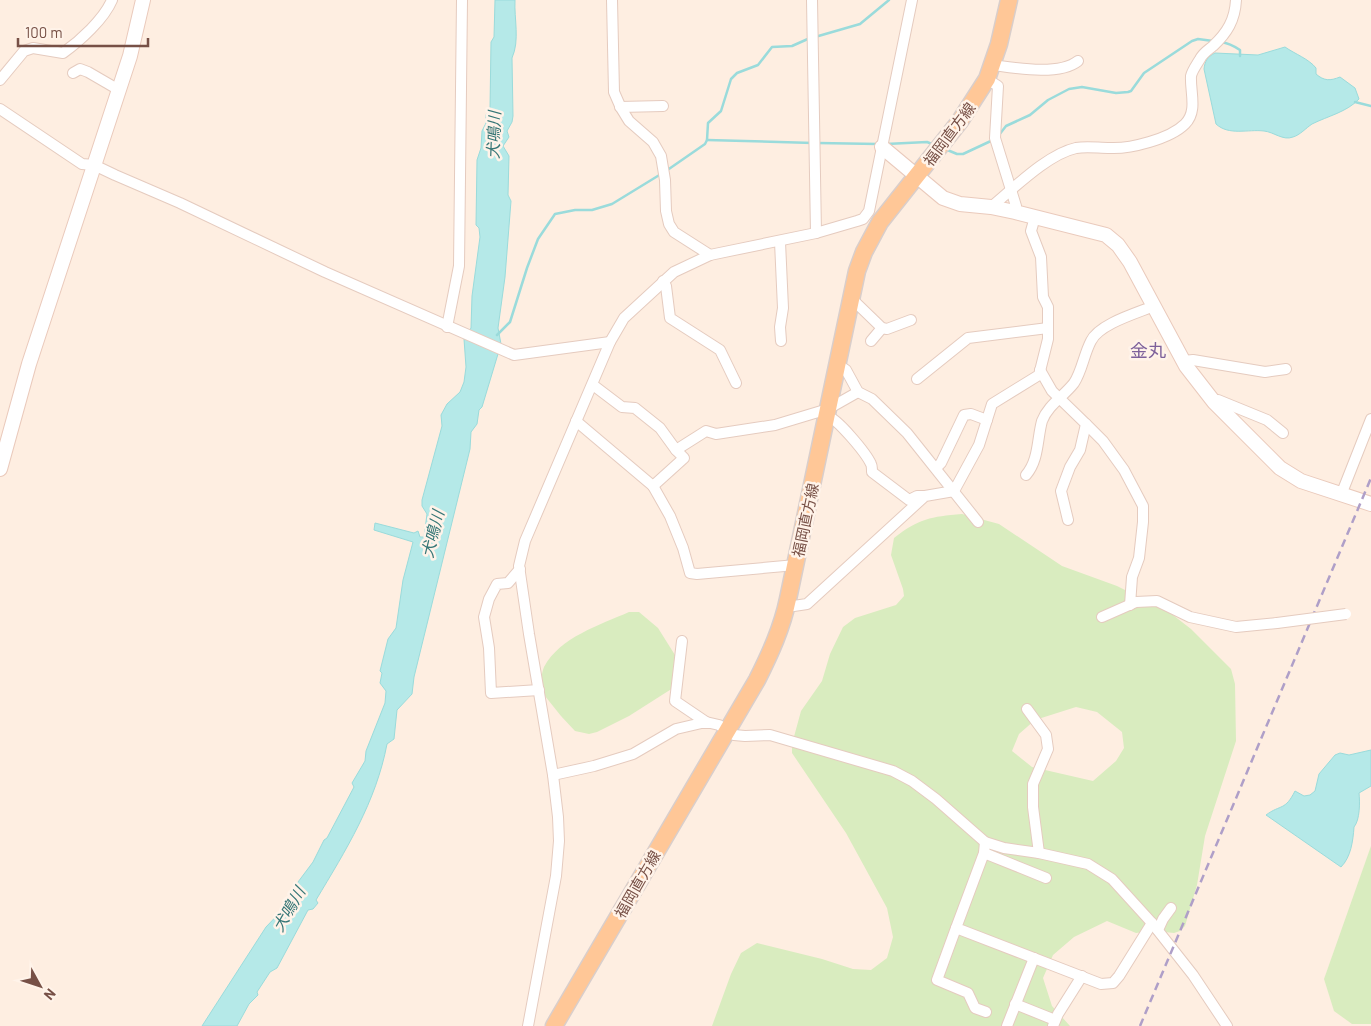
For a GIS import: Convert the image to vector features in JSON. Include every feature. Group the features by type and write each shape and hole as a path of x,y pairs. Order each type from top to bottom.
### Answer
{"main road":[{"name":"福岡直方線","path":"554,1026 767,659 786,607 796,565 857,271 880,222 960,121 990,72 1009,0"}],"street":[{"path":"0,80 24,51 33,48 63,53 74,45 108,9 112,0"},
{"path":"0,469 29,364 130,56 143,0"},
{"path":"447,327 458,266 462,0"},
{"path":"612,0 614,92 620,107 629,121 653,142 661,156 666,180 666,211 669,224 674,232 710,255"},
{"path":"812,0 816,234"},
{"path":"528,1026 556,876 558,817 520,569 525,541 610,342 624,318 674,272 710,255 816,234 863,219 868,211 912,0"},
{"path":"991,207 1057,155 1076,148 1111,148 1139,145 1174,132 1186,124 1191,115 1193,103 1191,74 1204,52 1218,41 1232,22 1236,0"},
{"path":"1016,212 1016,206 995,138 998,86 990,72 1068,67 1078,61"},
{"path":"73,73 80,69 119,90"},
{"path":"620,107 663,106"},
{"path":"0,109 82,164 94,165 447,327 514,354 610,342"},
{"path":"882,147 943,198 960,204 1016,212 1106,235 1118,245 1126,256 1196,381 1214,402 1280,468 1301,481 1371,504"},
{"path":"954,491 980,445 992,404 1039,375 1048,340 1048,307 1043,297 1040,257 1031,231 1035,217"},
{"path":"780,242 783,308 780,327 781,341"},
{"path":"663,281 666,286 670,318 720,350 736,383"},
{"path":"851,298 882,328 886,329 911,320"},
{"path":"1026,475 1030,470 1037,450 1042,420 1050,407 1076,381 1092,338 1101,330 1154,306"},
{"path":"871,341 882,328"},
{"path":"917,379 968,338 1048,328"},
{"path":"1184,361 1193,360 1265,372 1286,369"},
{"path":"837,364 846,370 858,392 872,399 908,433 978,522"},
{"path":"1040,370 1052,391 1103,442 1124,470 1143,506 1139,558 1132,577 1130,605"},
{"path":"593,385 622,407 635,408 648,418 660,428 684,458 653,486"},
{"path":"676,450 706,431 716,434 775,425 827,412 858,392"},
{"path":"1214,402 1218,400 1267,420 1283,433"},
{"path":"827,412 846,430 871,464 872,472 909,500 917,496 954,491"},
{"path":"936,468 941,463 964,415 971,414 987,420"},
{"path":"1341,494 1371,419"},
{"path":"576,421 653,486 670,516 683,548 690,573 697,574 796,565"},
{"path":"1068,520 1061,491 1070,467 1080,450 1086,424"},
{"path":"786,607 807,604 925,496"},
{"path":"520,569 508,583 497,584 489,599 484,617 489,648 491,693 539,690"},
{"path":"1102,617 1136,602 1157,601 1190,617 1236,627 1346,614"},
{"path":"682,641 675,701 706,722 719,725 734,735 770,735 893,771 912,781 936,799 984,848 1046,878"},
{"path":"1028,709 1046,735 1048,749 1033,784 1033,807 1039,853"},
{"path":"553,775 594,766 633,754 676,729 706,722"},
{"path":"984,848 1004,848 1039,853 1088,864 1112,879 1155,926 1229,1025"},
{"path":"984,848 937,980 968,993 975,1008 986,1012"},
{"path":"956,928 1102,984 1113,983 1155,926 1171,908"},
{"path":"1007,1026 1034,958"},
{"path":"1015,1004 1054,1023 1082,976"}],"green space":[{"path":"962,514 999,524 1062,566 1117,586 1169,612 1191,629 1231,669 1235,684 1236,741 1205,836 1197,885 1185,926 1180,931 1174,933 1155,931 1136,933 1107,921 1074,937 1053,955 1043,978 1052,1006 1070,1026 712,1026 731,974 741,953 757,943 822,959 853,969 871,970 887,958 893,937 887,908 846,833 792,753 792,744 801,711 822,681 830,654 843,627 855,618 896,605 904,596 891,555 894,538 919,522","holes":["1076,707 1097,712 1122,732 1124,748 1116,761 1093,781 1032,767 1012,751 1019,734 1035,720"]},
{"path":"629,612 639,612 658,628 680,663 673,688 629,716 597,732 589,734 575,731 541,691 544,667 551,657 570,640"},
{"path":"1371,846 1371,1024 1352,1024 1334,1011 1324,979"}],"water":[{"name":"犬鳴川","path":"495,0 515,0 516,29 516,44 512,58 513,116 507,131 509,137 503,146 509,156 508,195 511,201 505,277 498,328 501,344 482,407 479,410 477,424 471,432 470,449 414,677 412,694 397,710 394,739 387,744 375,786 359,825 316,900 318,903 313,909 308,910 277,968 270,972 257,992 258,995 249,1004 237,1026 202,1026 266,927 287,905 295,886 313,862 324,840 327,838 354,787 352,783 365,761 366,751 385,703 386,691 380,683 382,673 380,671 388,639 396,628 403,580 413,542 374,530 375,523 414,533 418,531 420,537 424,537 427,514 422,506 422,500 442,426 441,415 447,404 460,392 464,382 466,367 464,339 471,328 472,296 480,237 479,228 476,225 477,160 481,148 482,131 486,123 486,115 490,109 491,42 494,37"},
{"path":"1285,47 1306,59 1316,68 1316,74 1322,78 1330,80 1340,77 1355,88 1359,99 1343,111 1312,124 1298,135 1289,138 1264,131 1227,130 1216,124 1204,69 1208,58 1215,53 1258,55"},
{"path":"1371,750 1371,786 1359,793 1358,816 1354,827 1351,849 1341,867 1266,815 1288,802 1295,791 1304,796 1310,795 1315,791 1319,774 1335,755 1340,753 1349,755"}],"waterway":[{"path":"815,37 860,24 889,0"},
{"path":"666,171 705,144 708,123 721,111 731,79 737,73 758,65 772,47 792,46 810,38"},
{"path":"999,135 1006,126 1030,115 1048,100 1069,89 1082,87 1116,93 1128,92 1131,91 1144,73 1192,41 1198,39 1213,41"},
{"path":"1221,42 1240,50 1240,56"},
{"path":"1355,102 1371,106"},
{"path":"707,140 813,143"},
{"path":"945,149 957,154 963,154 993,140"},
{"path":"886,144 927,142 932,144"},
{"path":"818,143 878,144"},
{"path":"497,335 510,322 538,239 555,214 575,210 592,210 612,204 661,174"}],"railway":[{"path":"1140,1026 1371,478"}],"district":[{"name":"金丸","path":"1148,350"}]}
